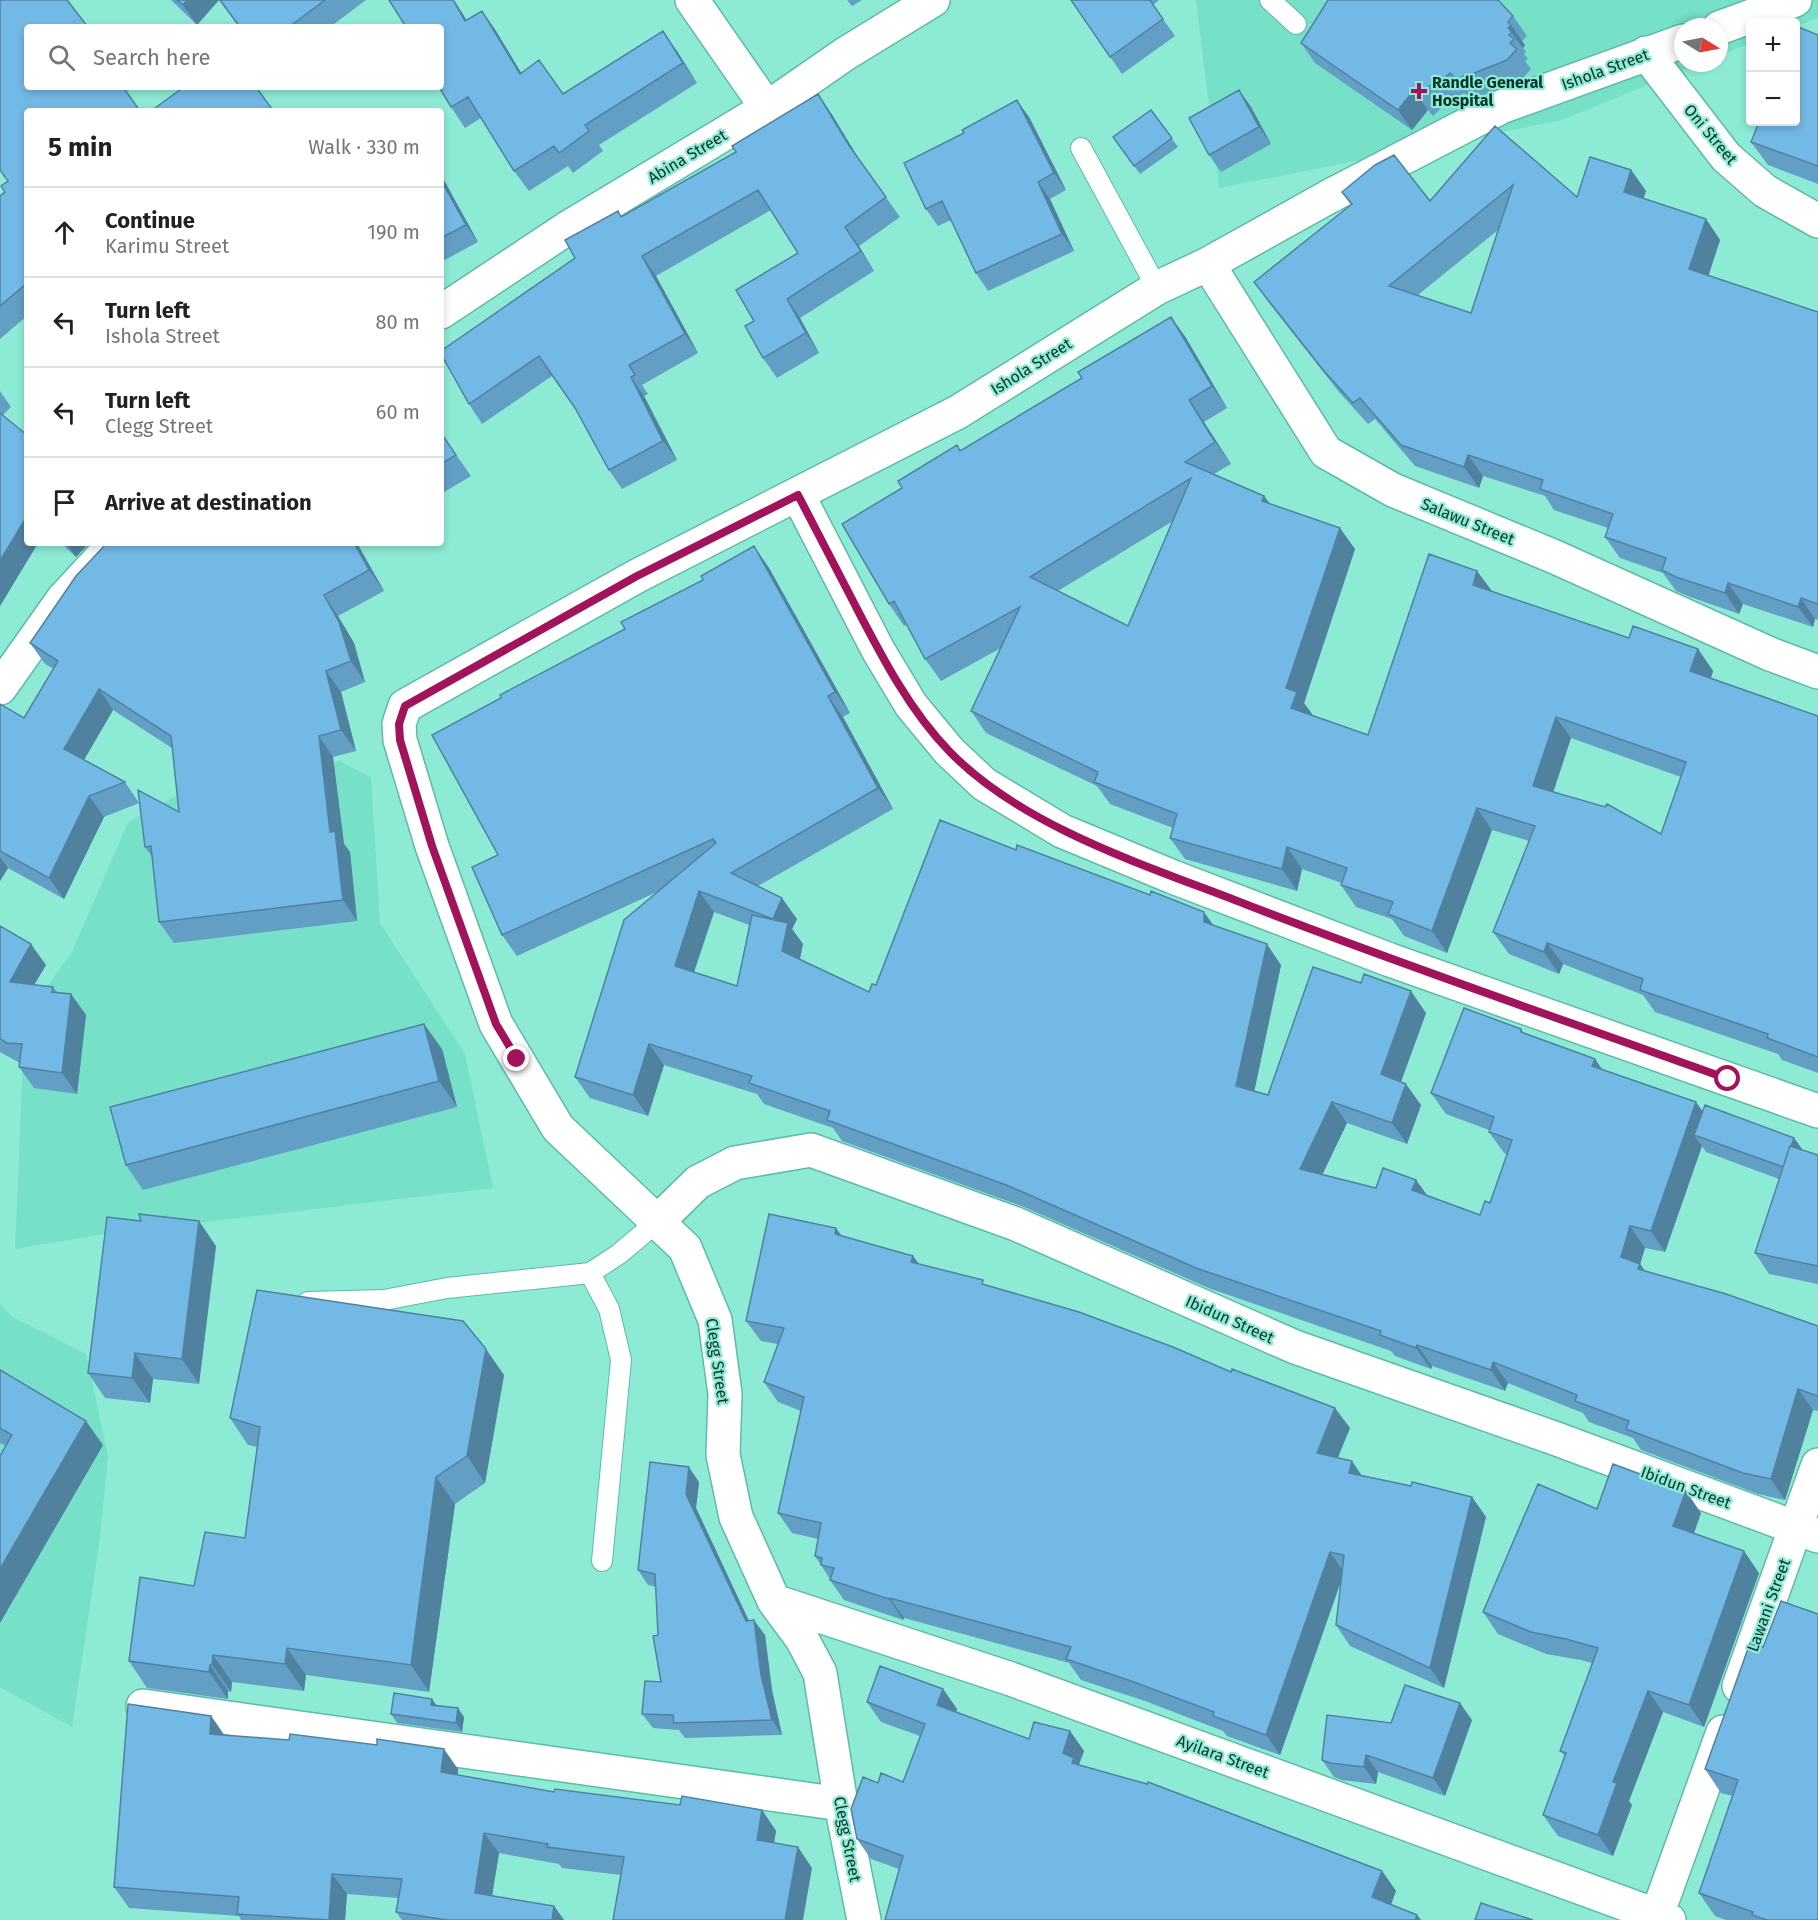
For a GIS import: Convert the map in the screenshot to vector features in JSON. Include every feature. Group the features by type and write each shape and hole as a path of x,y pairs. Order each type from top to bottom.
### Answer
{"street":[{"path":"692,0 767,108"},
{"name":"Abina Street","path":"444,310 566,229 767,108 845,54 933,0"},
{"path":"1728,25 1795,0"},
{"name":"Ishola Street","path":"399,724 405,706 422,696 637,576 958,412 1157,288 1208,264 1330,196 1501,107 1674,44"},
{"name":"Oni Street","path":"1646,53 1726,157 1765,191 1818,221"},
{"name":"Salawu Street","path":"1208,264 1326,452 1393,490 1555,557 1770,654 1818,672"},
{"path":"798,495 878,650 911,705 949,751 984,784 1062,831 1173,876 1390,960 1818,1111"},
{"path":"0,688 63,599 112,546"},
{"name":"Clegg Street","path":"399,724 400,740 432,846 496,1024 558,1128 685,1248 715,1320 725,1394 723,1455 736,1517 774,1601 802,1639 820,1673 841,1804 864,1920"},
{"name":"Ibidun Street","path":"658,1221 698,1182 735,1163 811,1150 1016,1224 1295,1347 1554,1438 1807,1532"},
{"name":"Lawani Street","path":"1663,1917 1807,1532 1818,1465"},
{"name":"Ayilara Street","path":"774,1601 1011,1679 1663,1917"},
{"path":"143,1706 841,1804"}],"lane":[{"path":"1270,0 1296,24"},
{"path":"1081,148 1157,288"},
{"path":"293,1302 384,1300 447,1288 590,1273 619,1254 658,1221"},
{"path":"590,1273 609,1309 621,1360 602,1561"}],"shaded area":[{"name":"Randle General Hospital","path":"1196,0 1818,0 1818,18 1800,25 1800,18 1746,18 1746,45 1728,52 1728,18 1674,18 1674,72 1679,72 1562,120 1219,188"},
{"path":"339,761 371,777 380,923 465,1054 493,1188 104,1234 15,1249 25,1017 72,952 128,822 179,794 270,782"},
{"path":"0,1304 13,1317 86,1354 108,1456 100,1538 72,1727 0,1687"}],"building":[{"path":"0,0 67,0 86,24 24,24 24,90 125,90 138,108 24,108 24,286 0,306 0,196 5,192 1,186 8,181 0,170"},
{"path":"177,0 187,0 183,5"},
{"path":"220,0 325,0 293,24 238,24"},
{"path":"389,0 453,0 465,21 482,11 520,74 539,60 563,94 663,31 683,63 585,125 589,131 559,153 554,146 514,171 468,97 451,107 441,90 444,90 444,24 404,24"},
{"path":"1071,0 1150,0 1163,19 1110,57"},
{"path":"1328,0 1498,0 1513,16 1508,22 1511,25 1508,28 1512,32 1509,35 1514,39 1510,43 1517,49 1507,60 1467,76 1465,74 1458,81 1450,73 1436,86 1433,83 1419,96 1414,90 1398,110 1301,43"},
{"path":"1800,28 1818,35 1818,166 1751,142 1757,126 1800,126"},
{"path":"180,90 258,90 271,108 155,108"},
{"path":"1239,90 1259,127 1209,155 1189,118"},
{"path":"818,94 848,144 886,197 845,227 861,251 787,299 806,333 763,358 745,326 754,321 736,290 798,253 758,190 642,256 685,334 629,365 635,375 631,377 663,441 609,470 575,408 539,356 469,404 444,359 444,349 575,258 565,240 618,211 621,217 736,152 732,146"},
{"path":"1017,100 1054,173 1038,182 1062,234 976,273 942,201 926,209 904,163 964,133 962,130"},
{"path":"1151,110 1172,138 1134,166 1113,137"},
{"path":"1495,126 1577,197 1590,157 1631,170 1624,192 1706,219 1689,269 1818,312 1818,604 1801,598 1798,607 1728,583 1725,593 1676,577 1662,570 1666,558 1605,537 1613,514 1540,489 1543,480 1468,455 1464,467 1401,445 1360,398 1353,403 1324,371 1254,282 1352,204 1342,192 1375,165 1394,155 1430,201","holes":["1513,185 1471,313 1389,286"]},
{"path":"444,185 466,225 444,236"},
{"path":"1171,317 1212,386 1189,400 1215,442 1185,462 1264,496 1262,501 1340,528 1286,688 1297,692 1291,708 1368,735 1429,554 1477,571 1473,585 1629,638 1633,626 1698,649 1690,671 1818,716 1818,1057 1767,1038 1768,1034 1640,990 1643,979 1547,943 1544,952 1493,932 1535,826 1477,808 1432,931 1388,914 1393,902 1341,885 1347,868 1287,847 1282,869 1170,838 1177,814 1094,782 1098,772 971,711 1020,607 925,659 894,601 889,604 842,524 902,488 898,481 957,445 960,451 1082,378 1078,372","holes":["1191,478 1128,626 1030,577","1556,717 1686,762 1661,834 1607,804 1605,807 1533,786"]},
{"path":"0,413 24,433 24,521 0,561"},
{"path":"444,437 456,455 444,462"},
{"path":"104,546 356,546 369,570 324,595 339,622 351,661 326,671 341,730 319,736 330,832 335,831 343,900 159,922 151,846 145,847 138,790 179,812 171,736 99,689 64,749 125,782 89,796 49,878 0,851 0,704 24,718 58,661 30,643 76,576"},
{"path":"754,546 835,692 828,696 878,788 731,873 782,898 773,919 699,891 675,966 737,986 752,915 788,923 782,951 869,992 872,984 876,985 940,820 1016,850 1017,845 1150,895 1151,891 1204,912 1204,922 1267,944 1236,1086 1268,1095 1313,967 1361,983 1364,974 1411,991 1381,1074 1406,1084 1392,1123 1332,1102 1300,1169 1376,1188 1383,1168 1416,1180 1412,1190 1480,1215 1485,1201 1490,1203 1512,1140 1489,1132 1494,1117 1431,1093 1464,1008 1595,1059 1592,1066 1696,1102 1651,1231 1630,1226 1621,1257 1640,1264 1638,1269 1726,1294 1818,1326 1818,1396 1798,1389 1771,1479 1743,1473 1626,1429 1629,1421 1575,1401 1577,1395 1493,1362 1491,1370 1417,1345 1416,1348 1380,1335 1381,1331 1196,1268 1009,1186 827,1120 830,1111 749,1083 752,1076 649,1044 633,1095 575,1077 624,920 716,843 713,839 502,935 472,867 498,855 432,735 501,698 500,695 625,629 621,622 703,580 701,576"},
{"path":"0,926 31,944 10,982 53,987 52,992 71,994 62,1073 19,1067 22,1044 7,1043 0,1039"},
{"path":"424,1024 439,1081 126,1165 110,1107"},
{"path":"1705,1105 1794,1138 1783,1167 1694,1135"},
{"path":"1790,1146 1818,1155 1818,1266 1755,1253"},
{"path":"139,1214 199,1221 182,1359 135,1353 132,1378 88,1373 107,1217 141,1221"},
{"path":"769,1214 836,1228 835,1234 913,1256 911,1262 983,1280 982,1284 1079,1312 1173,1347 1231,1372 1232,1369 1335,1408 1317,1453 1352,1461 1349,1473 1411,1486 1412,1482 1472,1497 1430,1668 1336,1625 1344,1555 1330,1552 1266,1735 1213,1716 1214,1712 1066,1659 1071,1647 889,1599 830,1580 834,1568 821,1565 822,1558 815,1556 821,1523 778,1513 804,1397 764,1382 784,1328 746,1321"},
{"path":"257,1290 463,1321 486,1349 467,1456 436,1477 411,1665 287,1648 285,1664 213,1655 209,1672 129,1661 140,1577 194,1586 205,1532 245,1538 260,1427 230,1418"},
{"path":"0,1370 86,1421 0,1569 0,1456 12,1435 0,1428"},
{"path":"650,1462 689,1467 686,1494 746,1621 754,1620 761,1675 772,1720 674,1723 673,1715 642,1714 645,1681 661,1682 653,1636 658,1635 655,1574 638,1570"},
{"path":"1613,1464 1686,1491 1673,1526 1744,1551 1689,1705 1648,1691 1613,1782 1617,1783 1598,1835 1543,1815 1566,1753 1560,1751 1598,1648 1531,1632 1483,1612 1538,1484 1597,1509"},
{"path":"1781,1601 1818,1614 1818,1920 1767,1920 1752,1915 1753,1912 1699,1893 1738,1780 1705,1769 1750,1643 1763,1647"},
{"path":"880,1666 943,1689 937,1705 1029,1739 1034,1722 1070,1731 1063,1753 1074,1758 1072,1763 1147,1784 1148,1782 1382,1871 1372,1897 1417,1915 1415,1920 885,1920 903,1856 857,1839 851,1809 863,1777 878,1783 881,1773 903,1782 925,1724 867,1702"},
{"path":"1405,1685 1460,1703 1433,1778 1366,1755 1364,1767 1322,1760 1327,1715 1391,1723"},
{"path":"394,1693 432,1699 431,1705 458,1708 456,1723 391,1714"},
{"path":"128,1704 211,1716 210,1734 289,1740 290,1734 377,1745 377,1739 444,1749 441,1772 554,1792 555,1789 680,1805 682,1796 762,1810 757,1840 798,1847 785,1920 613,1920 624,1857 547,1847 548,1844 484,1833 475,1893 554,1906 552,1920 447,1920 396,1912 402,1879 332,1874 329,1920 237,1914 239,1897 114,1887"},
{"path":"1481,1903 1533,1920 1475,1920"}],"place":[{"name":"Randle General Hospital","path":"1419,91"}],"route":[{"path":"517,1059 496,1024 432,846 400,740 399,724 405,706 637,576 798,495 878,650 911,705 949,751 984,784 1062,831 1173,876 1390,960 1728,1079"}]}
